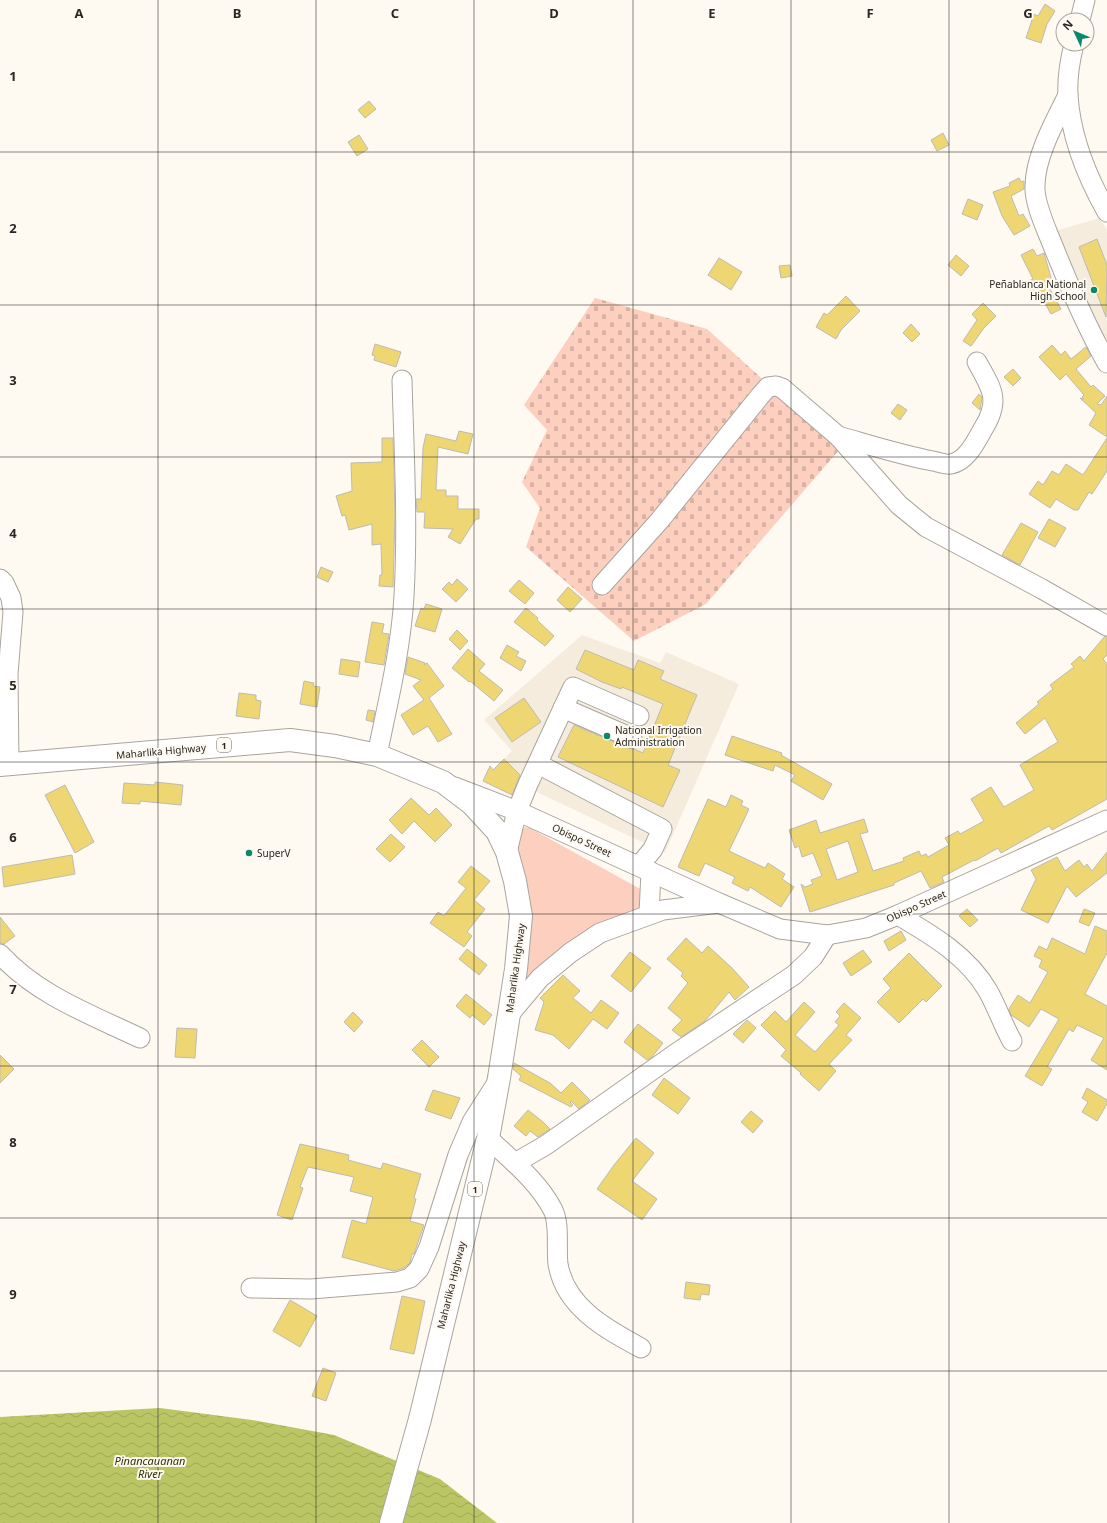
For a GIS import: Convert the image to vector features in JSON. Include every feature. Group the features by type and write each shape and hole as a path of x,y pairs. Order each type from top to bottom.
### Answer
{"highway":[{"name":"Maharlika Highway","path":"5,765 290,740 335,746 377,755 443,782 472,804 497,831 507,852 522,916 516,969 488,1138 433,1360 420,1419 391,1523"}],"street":[{"path":"1082,12 1086,0"},
{"path":"1072,52 1068,95 1074,136 1093,189 1107,212"},
{"path":"1068,95 1037,165 1034,187 1040,214 1065,277 1091,334 1107,363"},
{"path":"838,436 919,458 950,464 961,460 973,446 991,416 994,402 991,386 977,362"},
{"path":"377,755 395,668 404,597 406,511 402,380"},
{"path":"602,586 660,520 768,387 776,386 782,388 838,436 899,505 926,527 1042,589 1107,626"},
{"path":"0,579 4,583 11,598 13,612 8,674 5,765"},
{"path":"507,852 517,811 573,687 639,716"},
{"path":"563,708 632,738"},
{"path":"538,764 662,829 645,869 649,914"},
{"name":"Obispo Street","path":"443,782 517,811 719,903 780,929 827,935 866,928 1107,820"},
{"path":"508,1016 540,978 570,952 600,933 663,910 719,903"},
{"path":"898,914 929,933 955,952 973,970 988,991 1012,1041"},
{"path":"515,1163 546,1144 662,1063 794,975 813,957 827,935"},
{"path":"0,954 7,962 40,988 140,1038"},
{"path":"251,1288 311,1290 397,1282 410,1278 418,1269 430,1247 458,1155 472,1122 499,1078"},
{"path":"488,1138 541,1190 554,1212 558,1265 563,1282 574,1302 596,1320 641,1348"}],"shaded area":[{"name":"Peñablanca National High School","path":"1100,218 1107,230 1107,350 1055,231"},
{"name":"National Irrigation Administration","path":"582,635 660,663 666,652 739,684 665,853 520,784 525,779 504,759 512,751 484,720"}],"green space":[{"path":"595,298 707,329 840,449 706,604 634,641 526,547 540,508 522,482 547,430 524,405"},
{"path":"522,827 530,828 644,891 644,909 529,979 525,975 531,934 529,892 513,841"}],"water":[{"name":"Pinancauanan River","path":"160,1408 252,1420 334,1435 440,1479 497,1523 0,1523 0,1417"}],"building":[{"path":"1045,4 1055,11 1047,24 1041,43 1026,38 1034,14 1038,16"},
{"path":"369,101 376,109 365,118 358,110"},
{"path":"943,133 949,145 937,151 931,140"},
{"path":"359,135 368,149 357,156 348,142"},
{"path":"1019,178 1021,182 1024,181 1024,189 1011,196 1019,216 1023,214 1030,226 1014,235 1002,216 993,192 1010,186 1009,183"},
{"path":"968,199 983,205 977,220 962,214"},
{"path":"1097,239 1107,265 1106,317 1079,247"},
{"path":"1033,249 1037,256 1044,253 1052,281 1046,282 1061,309 1051,314 1039,293 1032,294 1029,281 1033,279 1021,255"},
{"path":"956,255 969,266 961,276 948,265"},
{"path":"719,258 742,272 731,290 708,275"},
{"path":"790,265 792,276 781,278 779,266"},
{"path":"846,296 860,311 841,330 836,339 816,327 824,313 827,315"},
{"path":"983,303 996,316 984,328 971,346 963,341 977,320 972,314"},
{"path":"911,324 920,334 912,342 903,333"},
{"path":"375,344 401,352 396,367 374,360 375,356 372,355"},
{"path":"1052,345 1061,355 1065,351 1071,359 1086,347 1091,356 1076,369 1091,387 1093,385 1105,396 1097,404 1101,405 1107,396 1107,437 1089,425 1096,413 1080,398 1084,399 1082,397 1084,395 1066,374 1060,380 1039,357"},
{"path":"1013,369 1021,378 1013,386 1004,377"},
{"path":"979,394 982,397 980,410 972,403"},
{"path":"898,404 907,410 900,420 891,413"},
{"path":"459,431 473,434 468,454 438,447 436,490 446,490 446,496 458,496 458,509 479,509 479,519 476,519 460,544 448,537 453,529 424,528 425,512 417,512 416,499 421,499 423,448 426,434 456,441"},
{"path":"382,438 393,438 395,515 393,587 379,586 380,575 382,575 381,544 372,545 372,524 349,530 345,515 342,516 336,496 352,491 351,463 382,462"},
{"path":"1107,438 1107,471 1092,494 1089,492 1078,510 1074,510 1056,499 1050,508 1029,494 1038,481 1043,485 1052,471 1059,475 1066,464 1083,475"},
{"path":"1049,519 1066,528 1055,547 1038,538"},
{"path":"1021,523 1038,532 1020,565 1002,555"},
{"path":"321,567 333,572 328,582 317,577"},
{"path":"457,579 468,589 456,602 442,589 449,582 452,585"},
{"path":"519,580 534,593 525,604 509,591"},
{"path":"568,587 582,599 570,612 557,600"},
{"path":"426,604 442,609 435,632 415,626 421,608 424,609"},
{"path":"526,608 538,618 537,620 554,636 545,646 514,622"},
{"path":"372,622 384,624 382,633 389,634 384,665 365,662"},
{"path":"457,630 468,641 460,650 449,639"},
{"path":"1105,636 1107,637 1107,655 1103,659 1107,664 1107,799 1052,830 1049,826 1001,853 998,848 975,861 974,860 942,877 944,882 930,888 921,871 894,883 894,885 810,912 801,884 805,887 813,884 811,880 822,876 813,853 802,857 799,846 795,848 789,830 816,820 820,833 864,819 868,832 860,834 873,871 904,861 903,858 919,851 921,856 926,854 928,857 949,845 945,838 958,831 960,834 984,821 971,799 991,787 1004,807 1034,790 1020,765 1058,742 1045,718 1025,734 1016,723 1039,704 1037,702 1053,689 1050,685 1074,667 1071,664 1080,656 1084,661","holes":["848,841 858,872 837,880 826,849"]},
{"path":"507,645 519,652 516,656 526,661 521,671 500,658"},
{"path":"468,649 485,664 479,671 503,690 494,701 452,668"},
{"path":"585,650 634,670 638,660 664,671 660,679 697,695 668,765 680,770 663,807 558,757 574,725 643,753 663,704 622,687 621,689 602,682 576,669"},
{"path":"408,657 425,663 424,665 427,663 444,686 429,698 452,734 438,742 428,726 413,735 401,715 424,700 413,686 421,680 405,674"},
{"path":"341,659 360,662 358,677 339,674"},
{"path":"304,681 314,683 313,686 320,687 317,707 300,704"},
{"path":"239,693 256,695 256,700 261,701 259,719 236,716"},
{"path":"524,698 541,722 512,742 495,718"},
{"path":"368,710 375,711 373,722 366,720"},
{"path":"732,736 782,753 781,755 832,784 823,800 791,781 795,775 775,765 773,771 725,755"},
{"path":"504,759 520,775 512,795 483,781 490,766 493,770"},
{"path":"155,782 183,785 181,805 140,801 140,804 122,803 124,783 155,785"},
{"path":"65,785 94,842 75,853 45,795"},
{"path":"731,795 743,801 741,805 749,809 729,851 765,868 768,863 785,874 782,879 794,887 781,907 750,887 748,891 732,883 735,877 705,863 699,876 678,867 708,799 726,807"},
{"path":"411,798 429,815 436,808 452,825 435,842 414,821 402,834 389,820"},
{"path":"391,834 405,847 390,862 376,849"},
{"path":"1107,852 1107,873 1076,897 1067,886 1048,923 1021,910 1036,879 1031,870 1057,857 1065,871 1079,860 1084,867 1087,864 1092,871"},
{"path":"72,855 75,874 4,887 2,867"},
{"path":"471,866 490,881 474,900 485,909 467,932 472,936 464,947 430,923 438,912 444,916 466,888 458,882"},
{"path":"967,909 978,920 970,927 959,916"},
{"path":"1084,909 1095,913 1089,926 1079,922"},
{"path":"0,917 15,936 4,944 0,943"},
{"path":"1095,926 1107,931 1107,953 1085,994 1107,1006 1107,1070 1091,1060 1104,1038 1077,1025 1073,1032 1069,1029 1047,1067 1052,1069 1042,1086 1025,1076 1059,1019 1041,1009 1029,1027 1011,1015 1009,1009 1018,995 1030,1003 1048,972 1039,967 1042,960 1034,956 1039,946 1047,950 1052,938 1085,954"},
{"path":"901,931 906,940 889,951 884,941"},
{"path":"686,938 702,953 708,946 732,968 749,987 735,1000 729,992 705,1021 681,1037 672,1030 682,1020 668,1008 688,983 681,976 683,973 667,959"},
{"path":"467,949 487,965 479,975 459,959"},
{"path":"863,950 872,962 851,976 843,963"},
{"path":"630,952 651,968 631,992 611,976"},
{"path":"909,953 942,986 926,1002 923,999 899,1023 877,1002 891,988 883,979"},
{"path":"563,975 580,991 573,998 591,1013 601,1000 619,1013 607,1029 593,1019 569,1049 553,1035 535,1030 544,1002 540,998"},
{"path":"466,994 492,1015 484,1025 472,1015 470,1018 456,1006"},
{"path":"804,1002 815,1012 795,1035 815,1052 839,1025 835,1022 840,1016 836,1012 844,1003 861,1018 846,1035 852,1040 829,1064 836,1071 819,1091 781,1056 786,1050 761,1025 775,1011 786,1022"},
{"path":"353,1012 363,1022 354,1032 344,1022"},
{"path":"747,1020 756,1028 743,1043 733,1034"},
{"path":"638,1024 663,1043 652,1057 647,1060 624,1042"},
{"path":"177,1028 197,1029 195,1058 175,1057"},
{"path":"422,1040 439,1057 429,1067 412,1050"},
{"path":"0,1055 14,1069 0,1083"},
{"path":"514,1063 550,1083 561,1093 572,1082 590,1100 579,1109 571,1101 570,1102 573,1105 571,1107 519,1080 521,1076 513,1069"},
{"path":"664,1078 690,1098 678,1114 652,1095"},
{"path":"1087,1088 1107,1100 1107,1104 1097,1121 1082,1112 1088,1102 1082,1098"},
{"path":"433,1090 460,1098 451,1119 425,1110"},
{"path":"528,1110 550,1129 538,1137 530,1131 526,1136 514,1126"},
{"path":"751,1111 763,1121 753,1133 741,1122"},
{"path":"636,1138 654,1153 632,1181 657,1199 642,1220 597,1189"},
{"path":"300,1144 349,1155 348,1160 381,1169 383,1163 421,1174 414,1198 416,1199 410,1221 424,1225 414,1254 412,1254 410,1263 404,1268 394,1271 342,1257 352,1220 366,1224 373,1197 350,1191 354,1177 308,1167 300,1187 303,1188 292,1220 277,1215"},
{"path":"686,1282 710,1285 709,1295 701,1294 700,1300 684,1298"},
{"path":"402,1296 425,1301 414,1354 390,1349"},
{"path":"290,1300 317,1316 300,1347 273,1331"},
{"path":"323,1368 336,1373 326,1401 312,1396"}],"place":[{"name":"Peñablanca National High School","path":"1094,290"},
{"name":"National Irrigation Administration","path":"607,736"},
{"name":"SuperV","path":"249,853"}]}
